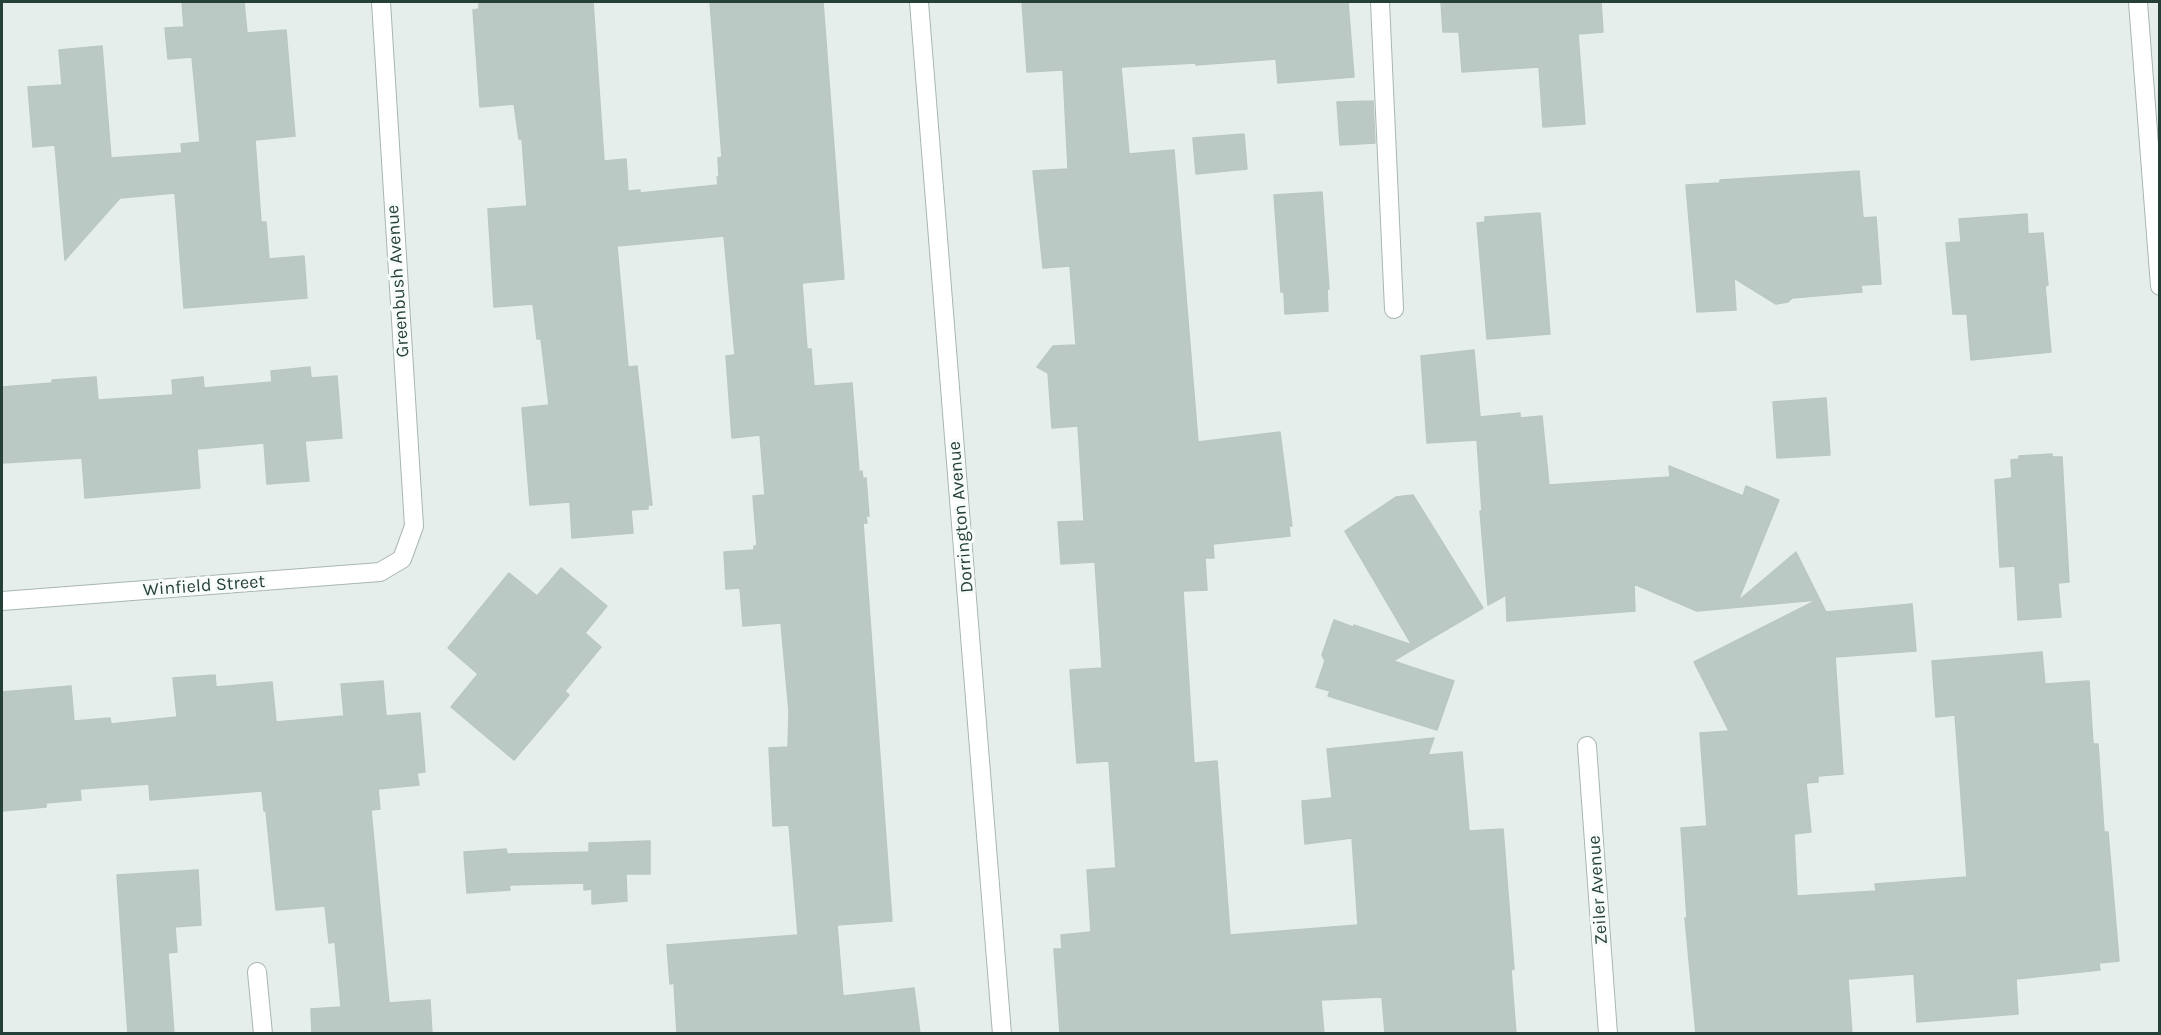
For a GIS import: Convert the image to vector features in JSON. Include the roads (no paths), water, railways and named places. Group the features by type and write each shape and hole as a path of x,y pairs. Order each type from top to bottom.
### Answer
{"street":[{"name":"Greenbush Avenue","path":"381,2 414,526 402,559"},
{"name":"Dorrington Avenue","path":"919,2 1002,1034"},
{"path":"1380,2 1394,309"},
{"path":"2138,2 2160,286"},
{"name":"Winfield Street","path":"2,601 380,572 402,559"},
{"name":"Zeiler Avenue","path":"1587,746 1608,1034"},
{"path":"257,972 263,1034"}]}
